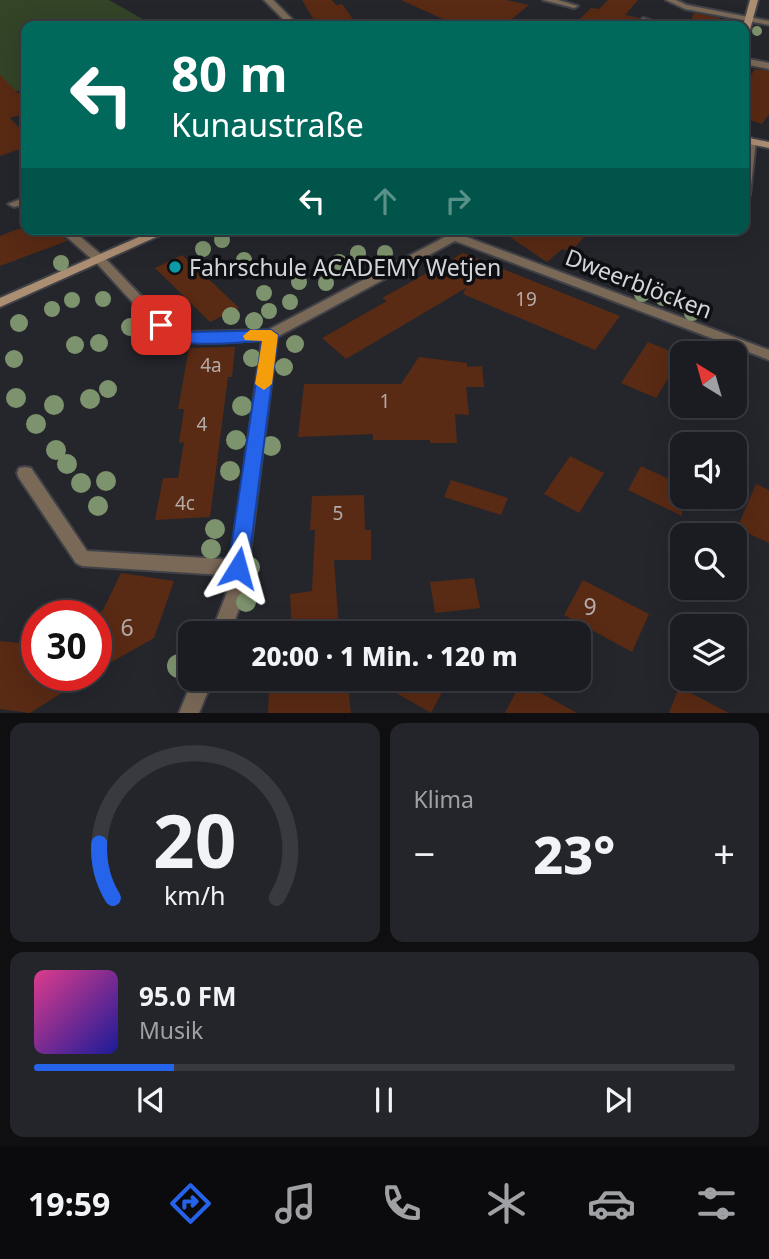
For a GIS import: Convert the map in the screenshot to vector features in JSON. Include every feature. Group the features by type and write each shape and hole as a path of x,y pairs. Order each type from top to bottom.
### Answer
{"main road":[{"path":"749,22 754,0"},
{"path":"749,141 769,145"},
{"path":"0,303 154,235"}],"street":[{"path":"268,0 290,21"},
{"path":"547,0 574,6"},
{"path":"670,0 685,7 769,23"},
{"path":"749,62 769,66"},
{"path":"13,204 21,202"},
{"path":"71,235 99,259 161,325 173,332 192,337 271,335 458,235"},
{"name":"Dweerblöcken","path":"455,237 769,355"},
{"path":"225,621 236,592 271,335"},
{"path":"25,473 82,558 238,568"},
{"path":"189,713 198,691"}],"green space":[{"path":"0,0 109,0 146,21 21,21 21,90 0,92"}],"building":[{"path":"302,0 332,0 336,5 342,4 354,21 329,20 314,21"},
{"path":"401,0 506,0 529,5 509,21 445,20"},
{"path":"608,0 638,0 625,15 640,18 638,21 578,21 591,8 599,9"},
{"path":"694,13 720,18 719,21 691,21"},
{"path":"755,69 769,71 769,114 762,124 749,120 749,78"},
{"path":"0,75 21,96 21,115 10,118 21,130 21,149 0,156"},
{"path":"21,229 21,235 61,235 67,241 0,266 0,236"},
{"path":"507,235 586,235 571,252 562,249 547,262"},
{"path":"463,253 620,316 595,350 463,294 466,288 346,359 322,338 387,301 382,298"},
{"path":"182,255 239,308 210,322 155,268"},
{"path":"648,342 670,351 670,375 656,398 621,383"},
{"path":"235,347 232,377 228,377 210,517 155,520 163,478 178,478 184,442 179,443 184,409 178,409 189,348"},
{"path":"419,357 467,363 467,367 482,366 484,387 466,387 469,415 455,414 457,443 373,440 373,434 298,437 304,384 401,384"},
{"path":"570,456 604,473 579,513 544,494"},
{"path":"641,466 670,479 670,509 682,509 682,516 628,490"},
{"path":"451,480 508,498 501,515 444,497"},
{"path":"756,484 769,490 769,543 747,533 747,523 739,523"},
{"path":"364,495 365,530 371,530 371,560 334,560 338,621 291,621 290,594 312,591 315,530 310,530 312,496"},
{"path":"121,573 174,581 154,638 112,662 112,600 108,600"},
{"path":"474,578 480,608 435,613 430,582"},
{"path":"583,580 649,614 632,652 591,630 591,621 575,621 564,615"},
{"path":"0,641 21,643 21,691 65,691 30,713 0,709"},
{"path":"269,691 348,691 351,713 268,713"},
{"path":"393,691 443,691 431,713"},
{"path":"516,691 537,691 577,713 505,713"},
{"path":"677,691 687,691 729,713 669,713"}],"slow traffic":[{"path":"250,336 271,335 264,384"}],"place":[{"name":"Fahrschule ACADEMY Wetjen","path":"175,267"}],"route":[{"path":"161,325 173,332 192,337 271,335 238,568"}]}
